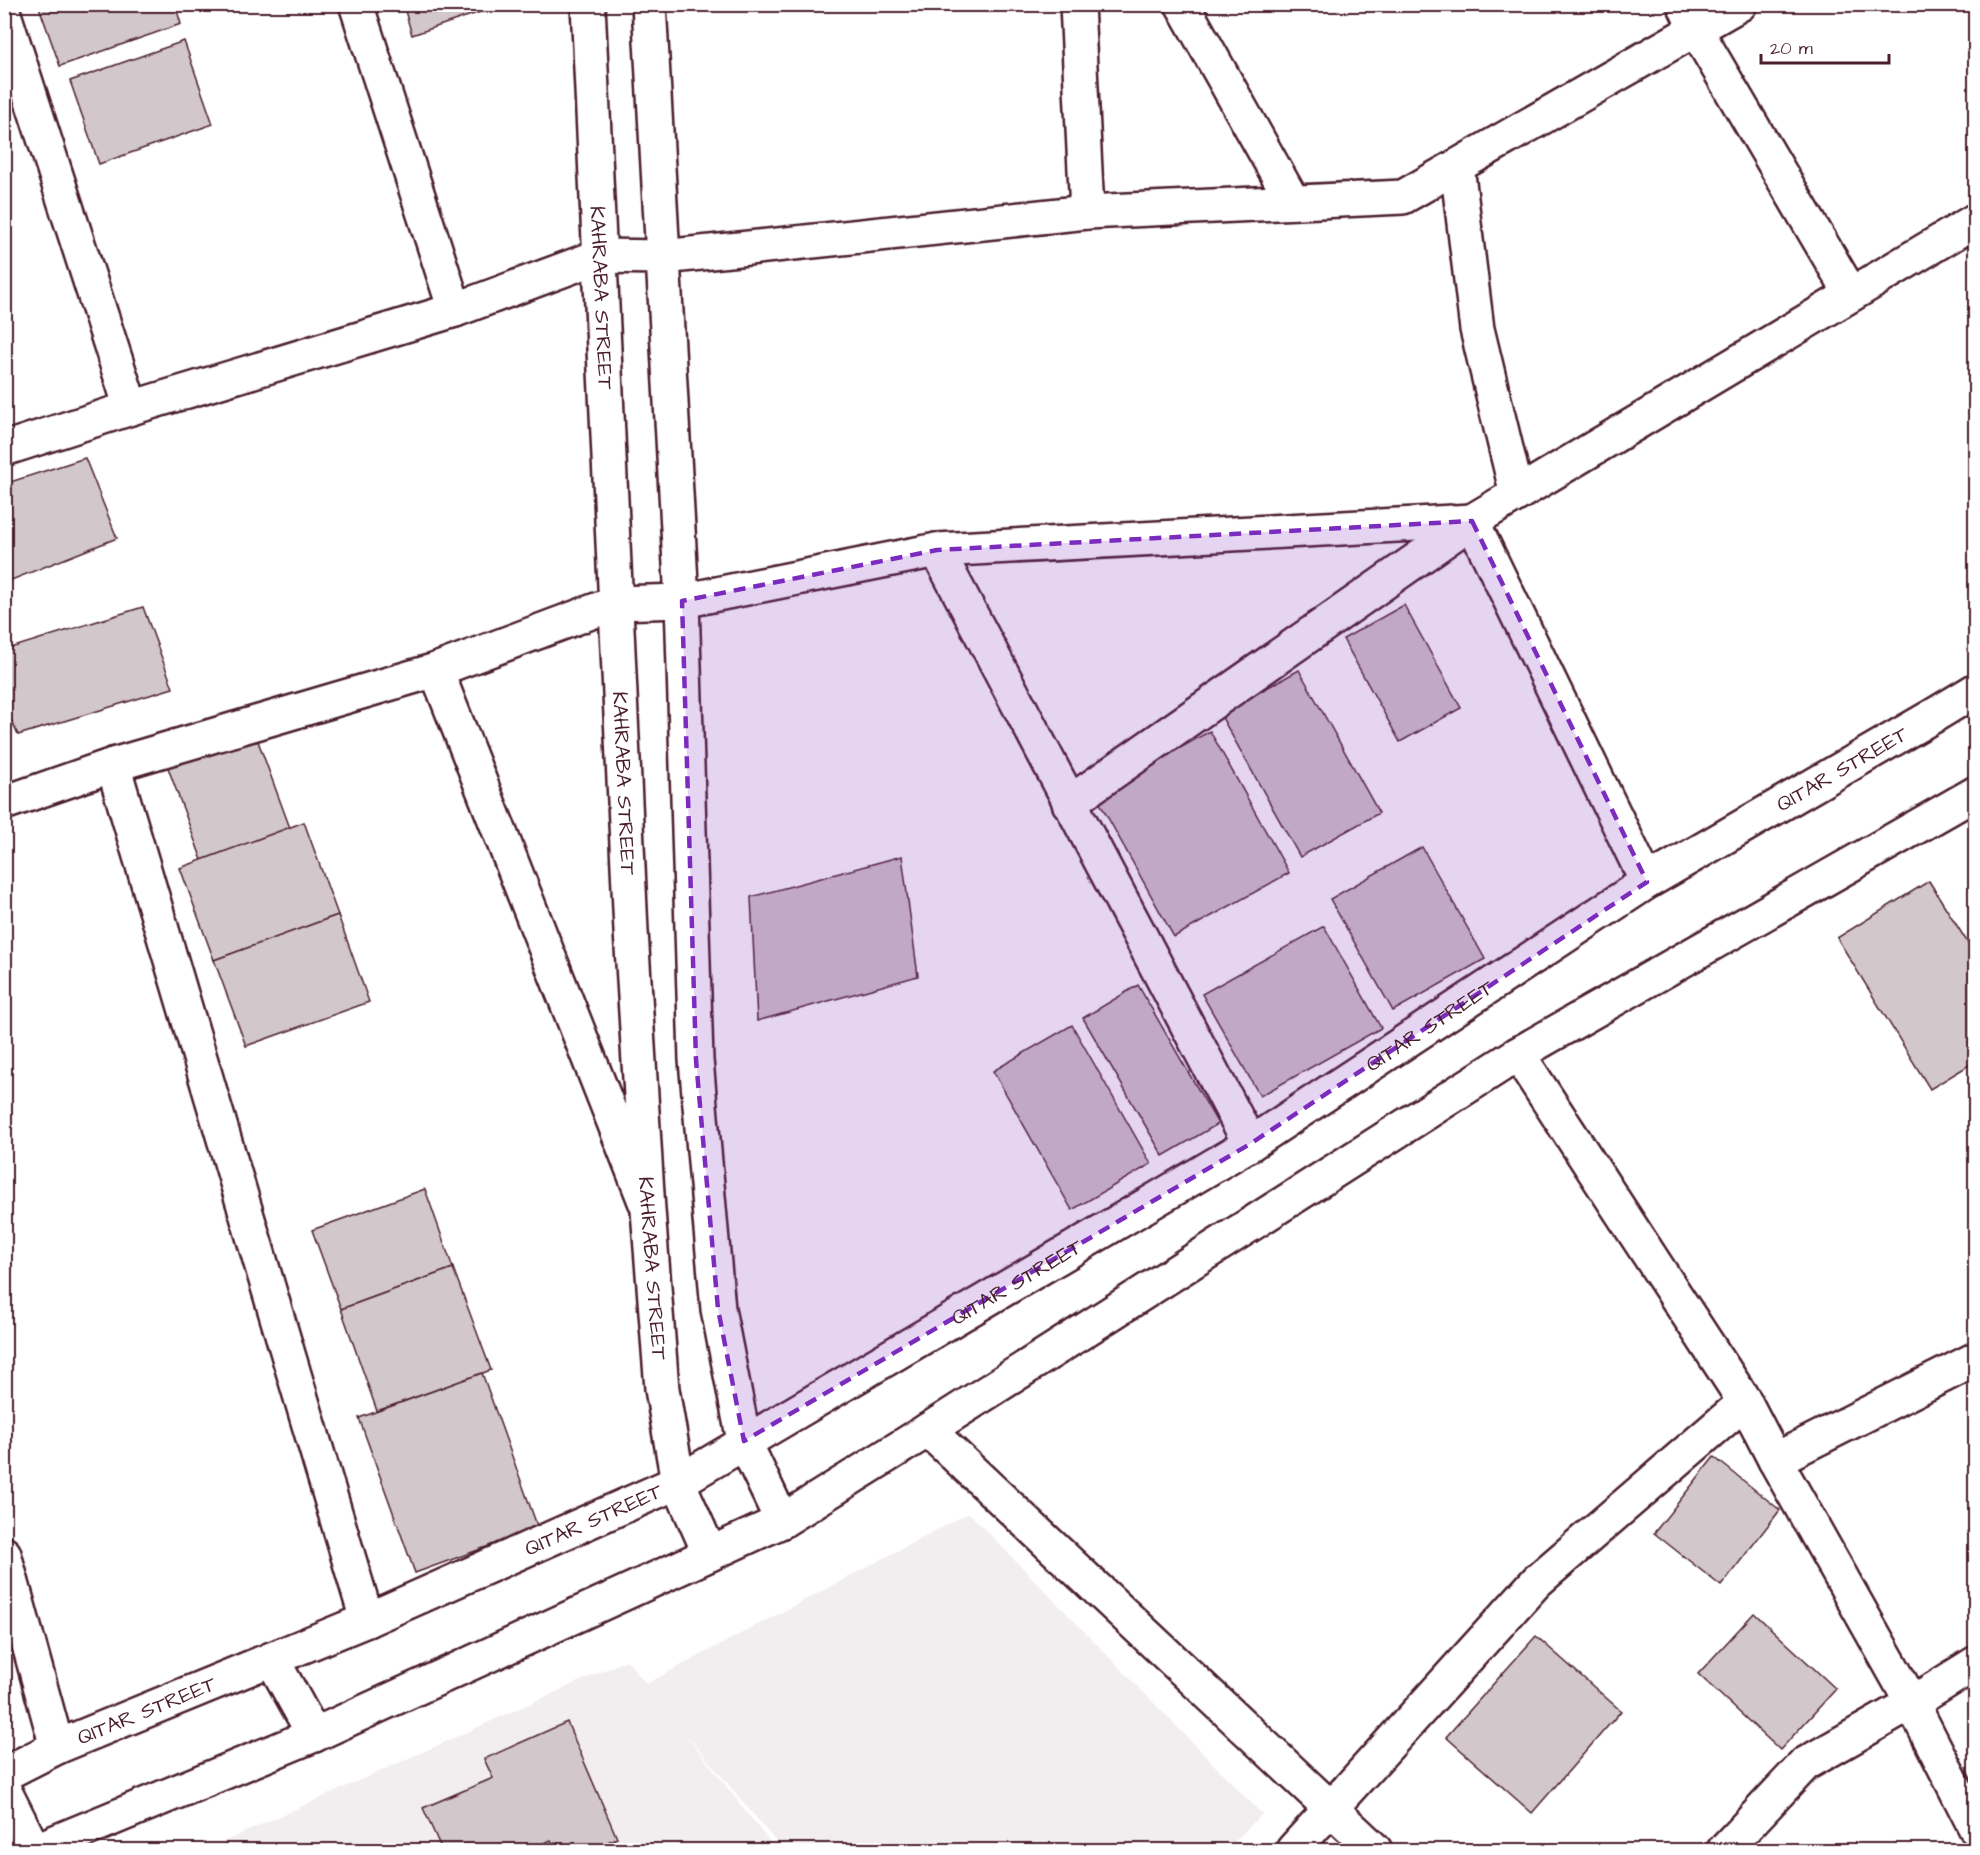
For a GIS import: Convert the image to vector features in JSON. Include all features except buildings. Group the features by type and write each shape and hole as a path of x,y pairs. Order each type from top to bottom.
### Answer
{"street":[{"path":"356,4 455,310"},
{"name":"KAHRABA STREET","path":"588,4 631,931 648,1210 662,1389 678,1482 710,1554"},
{"path":"649,4 682,601 696,1060 718,1309 744,1441 782,1521"},
{"path":"1077,4 1087,212"},
{"path":"1182,4 1293,202"},
{"path":"4,449 130,408 455,310 600,256 663,257 1087,212 1403,197 1457,166 1690,17 1740,4"},
{"path":"4,14 16,84 130,408"},
{"path":"1690,17 1851,294"},
{"path":"1457,166 1478,329 1517,494"},
{"path":"1069,803 1472,521 1976,220"},
{"path":"4,803 113,765 436,670 615,603 682,601 937,550 1472,521"},
{"path":"1472,521 1647,882"},
{"path":"937,550 1250,1144"},
{"path":"436,670 648,1210"},
{"name":"QITAR STREET","path":"4,1774 57,1747 367,1620 678,1482 1250,1144 1647,882 1976,690"},
{"path":"113,765 367,1620"},
{"path":"4,1790 35,1851 314,1735 782,1521 1518,1054 1976,793"},
{"path":"1518,1054 1745,1402 1775,1460 1912,1703 1976,1829"},
{"path":"1775,1460 1976,1359"},
{"path":"1293,1851 1537,1581 1745,1402"},
{"path":"928,1430 1375,1851"},
{"path":"4,1554 57,1747"},
{"path":"272,1659 314,1735"},
{"path":"1724,1851 1805,1764 1912,1703 1976,1663"}],"highlighted area":[{"path":"1472,521 1647,882 1250,1144 744,1441 718,1309 696,1060 682,601 937,550"}],"shaded area":[{"path":"969,1513 1262,1814 1226,1850 783,1850 681,1728 776,1850 205,1850 627,1660 646,1684"}]}
